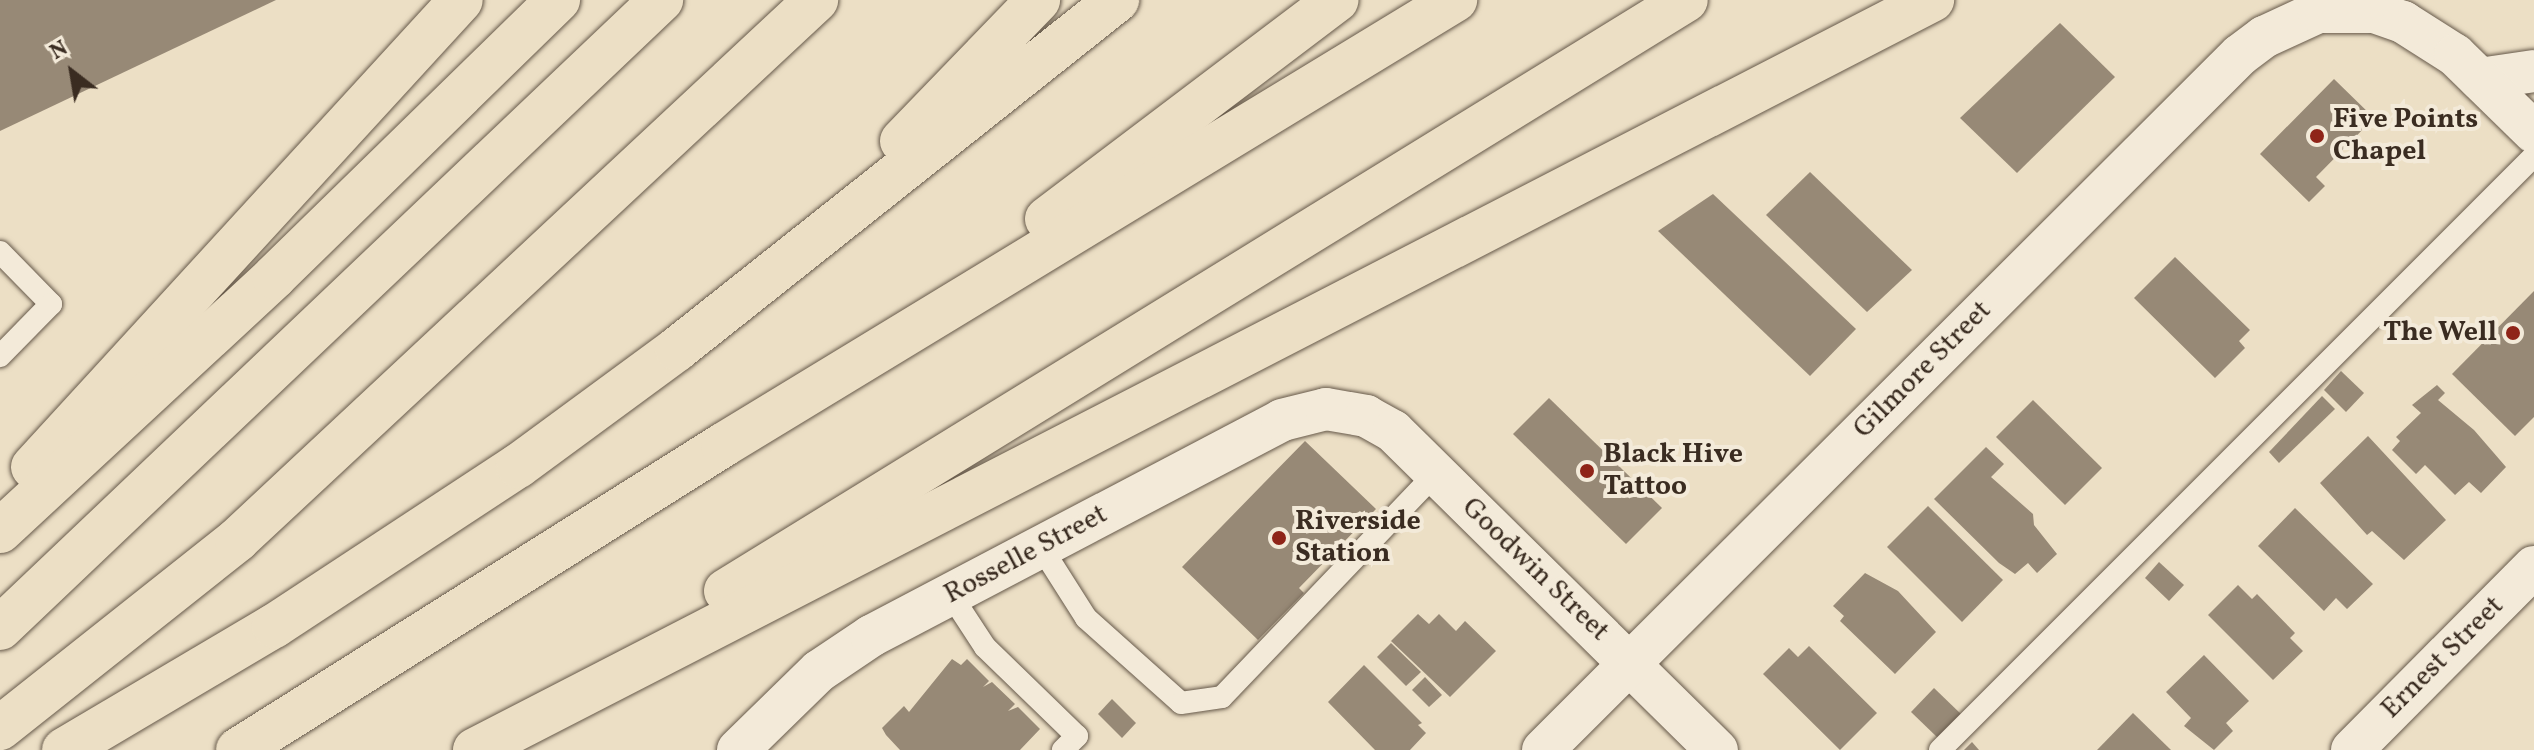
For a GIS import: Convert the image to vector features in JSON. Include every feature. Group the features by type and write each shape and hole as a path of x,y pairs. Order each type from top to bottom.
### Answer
{"highway":[{"path":"0,503 461,0"},
{"path":"0,531 274,277 558,0"},
{"path":"0,628 661,0"},
{"path":"0,728 237,540 816,0"},
{"path":"677,349 875,168 1038,0"},
{"path":"64,750 408,540 677,349 1117,0"},
{"path":"723,445 1050,217 1337,0"},
{"path":"238,750 723,445 1455,0"},
{"path":"468,750 1686,0"},
{"path":"475,750 1932,0"}],"street":[{"name":"Gilmore Street","path":"1543,750 2240,55 2264,37 2318,12 2374,12 2403,22 2455,55 2480,79"},
{"path":"2480,79 2534,71"},
{"path":"2480,79 2534,132"},
{"name":"Goodwin Street","path":"1341,409 1380,423 1436,473 1717,750"},
{"name":"Rosselle Street","path":"738,750 837,658 1282,420 1312,410 1341,409"},
{"name":"Ernest Street","path":"2352,750 2534,567"}],"lane":[{"path":"1940,750 2534,156"},
{"path":"0,252 51,304 0,356"},
{"path":"1041,547 1086,618 1181,703 1222,697 1436,473"},
{"path":"951,595 985,647 1077,736 1063,750"}],"building":[{"path":"0,0 276,0 0,131"},
{"path":"2060,23 2115,77 2017,173 1960,118"},
{"name":"Five Points Chapel","path":"2334,79 2374,118 2316,177 2325,186 2309,202 2260,154"},
{"path":"1810,172 1912,270 1867,312 1766,215"},
{"path":"1713,194 1856,329 1810,376 1658,231"},
{"path":"2175,257 2250,330 2239,341 2245,348 2215,378 2134,298"},
{"name":"The Well","path":"2534,291 2534,417 2515,436 2452,374"},
{"path":"2341,371 2364,393 2346,412 2324,390"},
{"path":"2437,385 2445,393 2438,400 2474,430 2506,467 2481,493 2469,482 2455,495 2425,465 2416,474 2392,450 2400,441 2396,437 2421,413 2412,405"},
{"path":"2322,396 2335,409 2279,463 2269,452"},
{"name":"Black Hive Tattoo","path":"1549,398 1662,508 1626,544 1513,434"},
{"path":"2033,400 2102,468 2065,505 1996,437"},
{"path":"2368,436 2446,520 2404,560 2372,531 2367,535 2320,483"},
{"name":"Riverside Station","path":"1305,441 1376,509 1299,588 1304,593 1258,640 1182,567"},
{"path":"1986,447 2004,464 1991,477 2033,514 2034,525 2057,554 2037,573 2028,563 2015,574 1999,563 1934,499"},
{"path":"1928,506 2003,580 1962,622 1887,547"},
{"path":"2295,508 2373,584 2347,609 2336,598 2324,611 2258,546"},
{"path":"2159,562 2184,585 2169,601 2145,578"},
{"path":"1865,573 1898,591 1936,632 1895,674 1840,621 1844,616 1833,606"},
{"path":"2238,585 2252,599 2257,594 2295,633 2290,638 2303,651 2273,680 2208,615"},
{"path":"1418,614 1429,624 1439,614 1456,631 1465,621 1496,651 1450,697 1391,641"},
{"path":"1391,643 1421,672 1406,686 1377,657"},
{"path":"1809,646 1877,713 1840,750 1763,674 1789,648 1798,657"},
{"path":"2204,655 2249,701 2226,723 2233,731 2214,750 2184,726 2191,718 2166,692"},
{"path":"952,659 961,665 967,659 989,681 983,687 992,682 1015,704 1008,711 1018,707 1040,729 1020,750 900,750 886,735 882,728 904,706 909,712"},
{"path":"1364,665 1422,723 1418,725 1426,733 1410,750 1375,750 1328,702"},
{"path":"1425,677 1442,695 1429,707 1412,690"},
{"path":"1934,688 1962,715 1939,739 1911,712"},
{"path":"1112,699 1136,723 1122,738 1098,714"},
{"path":"2133,713 2171,750 2097,750"},
{"path":"1972,742 1979,750 1964,750"}],"place":[{"name":"Five Points Chapel","path":"2317,136"},
{"name":"The Well","path":"2513,333"},
{"name":"Black Hive Tattoo","path":"1587,471"},
{"name":"Riverside Station","path":"1279,538"}]}
